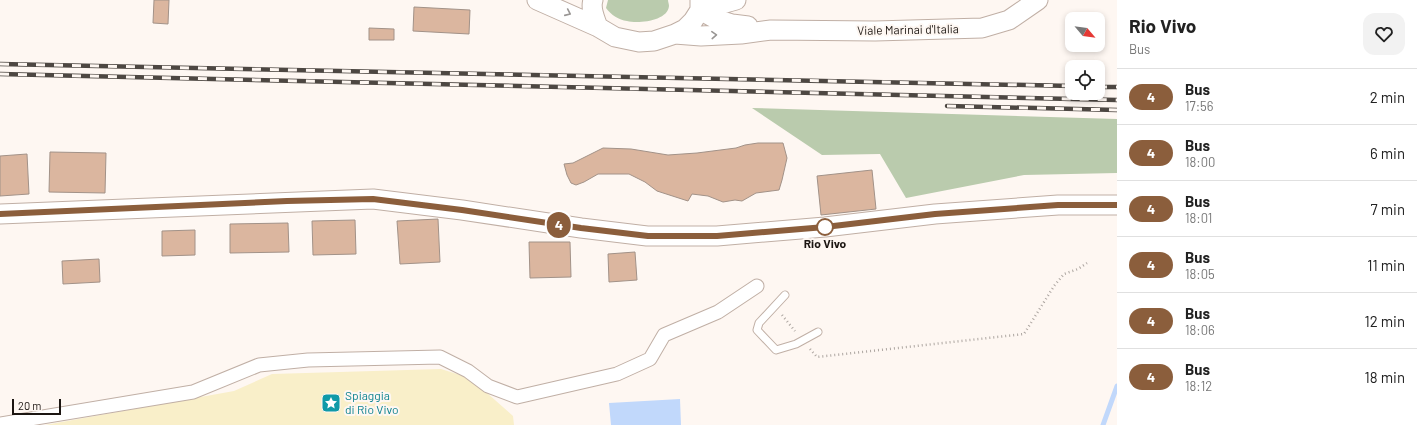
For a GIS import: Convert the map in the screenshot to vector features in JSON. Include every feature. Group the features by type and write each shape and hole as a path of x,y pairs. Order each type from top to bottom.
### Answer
{"street":[{"path":"537,0 598,27 615,37 639,42 654,41 685,29 693,21 700,5 737,0"},
{"path":"593,0 593,14 598,27"},
{"path":"737,0 732,13 736,20 742,24"},
{"name":"Viale Marinai d'Italia","path":"675,34 702,36 741,34 771,30 875,31 982,28 1009,20 1038,0"},
{"name":"Viale Marinai d'Italia","path":"700,5 716,19 732,24 742,24 771,30"},
{"path":"0,214 287,201 373,199 648,236 717,236 825,227 935,214 1058,205 1117,205"},
{"path":"0,424 193,392 259,365 308,360 440,357 468,371 488,386 516,397 617,374 650,358 664,335 718,312 757,286"}],"lane":[{"path":"785,295 759,323 757,330 776,350 796,344 818,332"}],"path":[{"path":"774,307 817,356 1024,334 1054,286 1064,274 1078,269 1087,263"}],"green space":[{"path":"608,0 668,0 669,6 664,15 658,18 645,22 632,22 621,20 610,13 606,8"},
{"path":"752,108 1117,119 1117,173 1024,175 906,198 880,154 822,155"}],"sand":[{"name":"Spiaggia di Rio Vivo","path":"441,369 470,378 513,416 514,425 45,425 234,391 272,374"}],"water":[{"path":"680,399 681,425 611,425 609,403"}],"building":[{"path":"154,0 169,0 168,24 153,23"},
{"path":"414,7 470,10 469,34 413,31"},
{"path":"369,28 394,29 394,40 369,40"},
{"path":"758,143 783,143 787,158 782,180 779,190 756,193 742,201 735,200 723,202 708,196 692,194 688,201 657,191 645,182 629,174 598,174 576,185 571,183 564,164 573,163 603,148 631,149 668,155 736,148"},
{"path":"50,152 106,153 105,193 49,192"},
{"path":"27,154 29,194 0,196 0,156"},
{"path":"872,170 876,209 821,215 817,176"},
{"path":"438,219 440,262 400,264 397,221"},
{"path":"355,220 356,254 313,255 312,221"},
{"path":"288,223 289,252 230,253 230,224"},
{"path":"195,230 195,255 162,256 162,231"},
{"path":"529,242 570,242 571,277 530,278"},
{"path":"635,252 637,280 609,282 608,254"},
{"path":"99,259 100,282 63,284 62,261"}],"waterway":[{"name":"Rio Vivo","path":"1103,425 1117,386"}],"railway":[{"path":"0,64 1065,86"},
{"path":"0,74 1117,100"},
{"path":"1105,87 1117,87"},
{"path":"947,106 1117,110"}],"bus line":[{"name":"4","path":"0,214 206,206 287,201 373,199 648,236 717,236 825,227 935,214 1058,205 1117,205"}],"place":[{"name":"Rio Vivo","path":"825,227"},
{"name":"Spiaggia di Rio Vivo","path":"331,403"}]}
